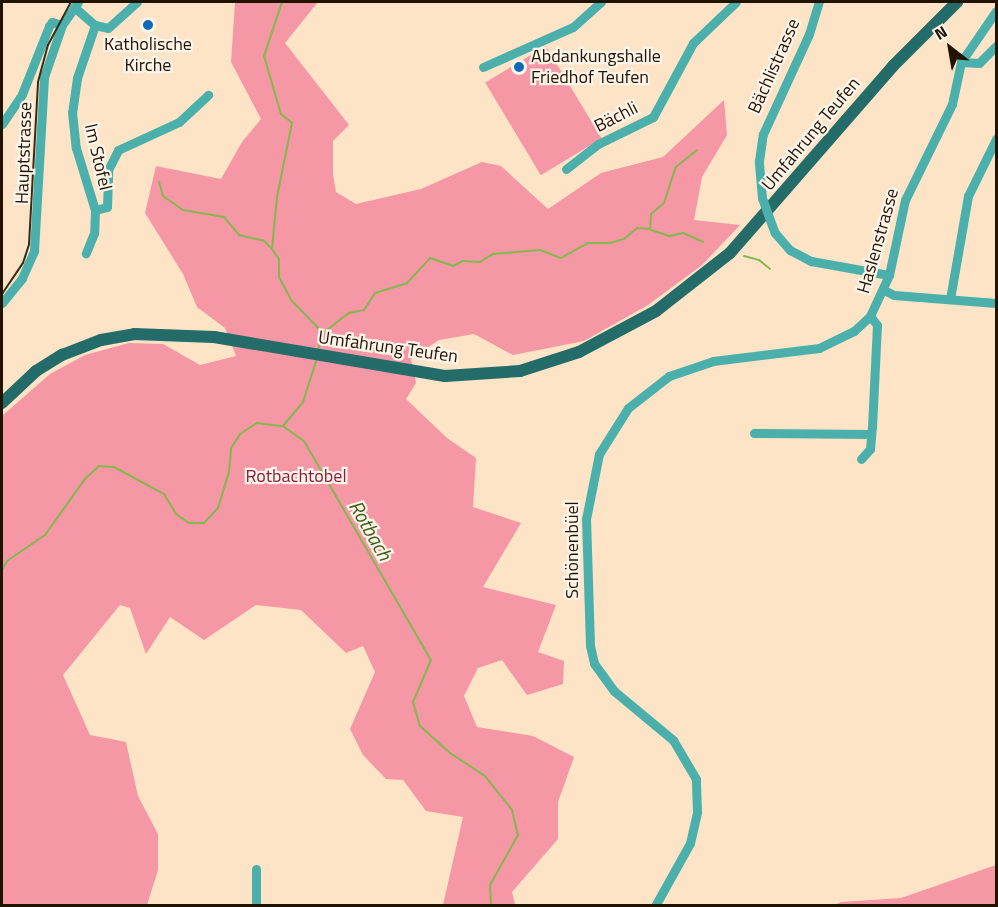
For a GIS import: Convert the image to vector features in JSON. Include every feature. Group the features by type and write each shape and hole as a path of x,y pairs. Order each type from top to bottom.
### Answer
{"main road":[{"name":"Umfahrung Teufen","path":"2,403 36,371 88,344 134,334 194,335 411,372 463,377 511,372 557,360 627,328 682,293 746,237 881,79 957,2"},
{"name":"Umfahrung Teufen","path":"942,18 968,2"}],"street":[{"path":"76,4 95,25 108,27 137,2"},
{"path":"483,66 573,27 601,2"},
{"name":"Bächli","path":"566,169 610,136 653,117 693,43 736,2"},
{"name":"Bächlistrasse","path":"819,2 808,34 763,134 759,161 762,198 775,233 790,250 811,261 889,275"},
{"name":"Hauptstrasse","path":"2,303 22,278 34,247 43,83 62,25 76,4"},
{"name":"Haslenstrasse","path":"732,357 819,348 854,331 870,316 889,275 905,200 952,104 961,62 996,11"},
{"path":"2,124 22,94 49,26 52,22 62,25"},
{"name":"Im Stofel","path":"86,253 94,234 95,210 76,148 72,112 77,78 95,25"},
{"path":"961,62 978,63 996,46"},
{"path":"95,210 106,207 108,170 118,150 179,122 208,95"},
{"path":"950,299 969,196 996,139"},
{"path":"884,290 894,295 996,303"},
{"path":"861,459 870,449 871,434 877,325 870,316"},
{"name":"Schönenbüel","path":"655,906 690,843 697,812 696,779 673,740 614,691 594,663 586,550 588,498 599,454 628,408 677,372 732,357"},
{"path":"754,433 871,434"},
{"path":"256,869 256,906"}],"green space":[{"name":"Rotbachtobel","path":"235,2 318,2 285,43 349,125 333,141 333,174 336,192 356,204 421,189 482,162 501,166 548,209 601,173 663,157 724,100 727,135 702,177 694,220 740,225 702,265 648,305 584,341 513,355 474,334 439,340 411,359 416,383 406,399 447,438 476,458 473,507 521,523 483,587 556,605 538,652 564,661 563,684 527,695 502,660 478,668 464,696 477,727 533,736 574,757 558,802 558,839 512,892 515,905 443,905 463,817 426,811 403,780 386,779 363,755 350,729 375,672 363,646 346,653 301,610 256,605 204,640 170,617 146,654 130,608 120,605 63,675 90,735 126,742 138,796 158,834 158,870 147,905 2,905 2,416 50,374 85,355 129,343 163,344 200,365 236,356 225,328 197,307 183,274 145,213 156,166 221,179 242,142 261,119 231,62"},
{"path":"546,46 602,139 541,175 485,83"},
{"path":"996,865 996,905 835,905 841,902 901,898"}],"waterway":[{"path":"282,2 264,56 281,114 292,123 277,197 272,249 279,259 279,277 291,300 323,333 318,350"},
{"path":"323,333 349,313 364,310 375,293 407,283 430,258 453,266 463,261 480,262 493,254 540,250 561,258 588,243 610,243 624,239 637,228 650,229 651,214 664,203 676,167 697,150"},
{"path":"159,182 163,196 183,210 224,217 239,235 264,241 272,249"},
{"path":"651,230 670,236 683,233 703,242"},
{"path":"744,256 759,260 770,269"},
{"path":"283,426 303,402 317,358"},
{"name":"Rotbach","path":"2,570 7,561 45,535 85,479 99,466 114,467 164,494 176,514 189,523 204,523 218,508 229,472 231,448 240,434 257,423 283,426 304,441 431,660 413,702 420,726 450,753 485,776 512,810 518,835 490,885 491,906"}],"railway":[{"path":"2,294 23,263 29,244 38,82 48,45 71,2"}],"place":[{"name":"Katholische Kirche","path":"148,25"},
{"name":"Abdankungshalle Friedhof Teufen","path":"519,67"}]}
